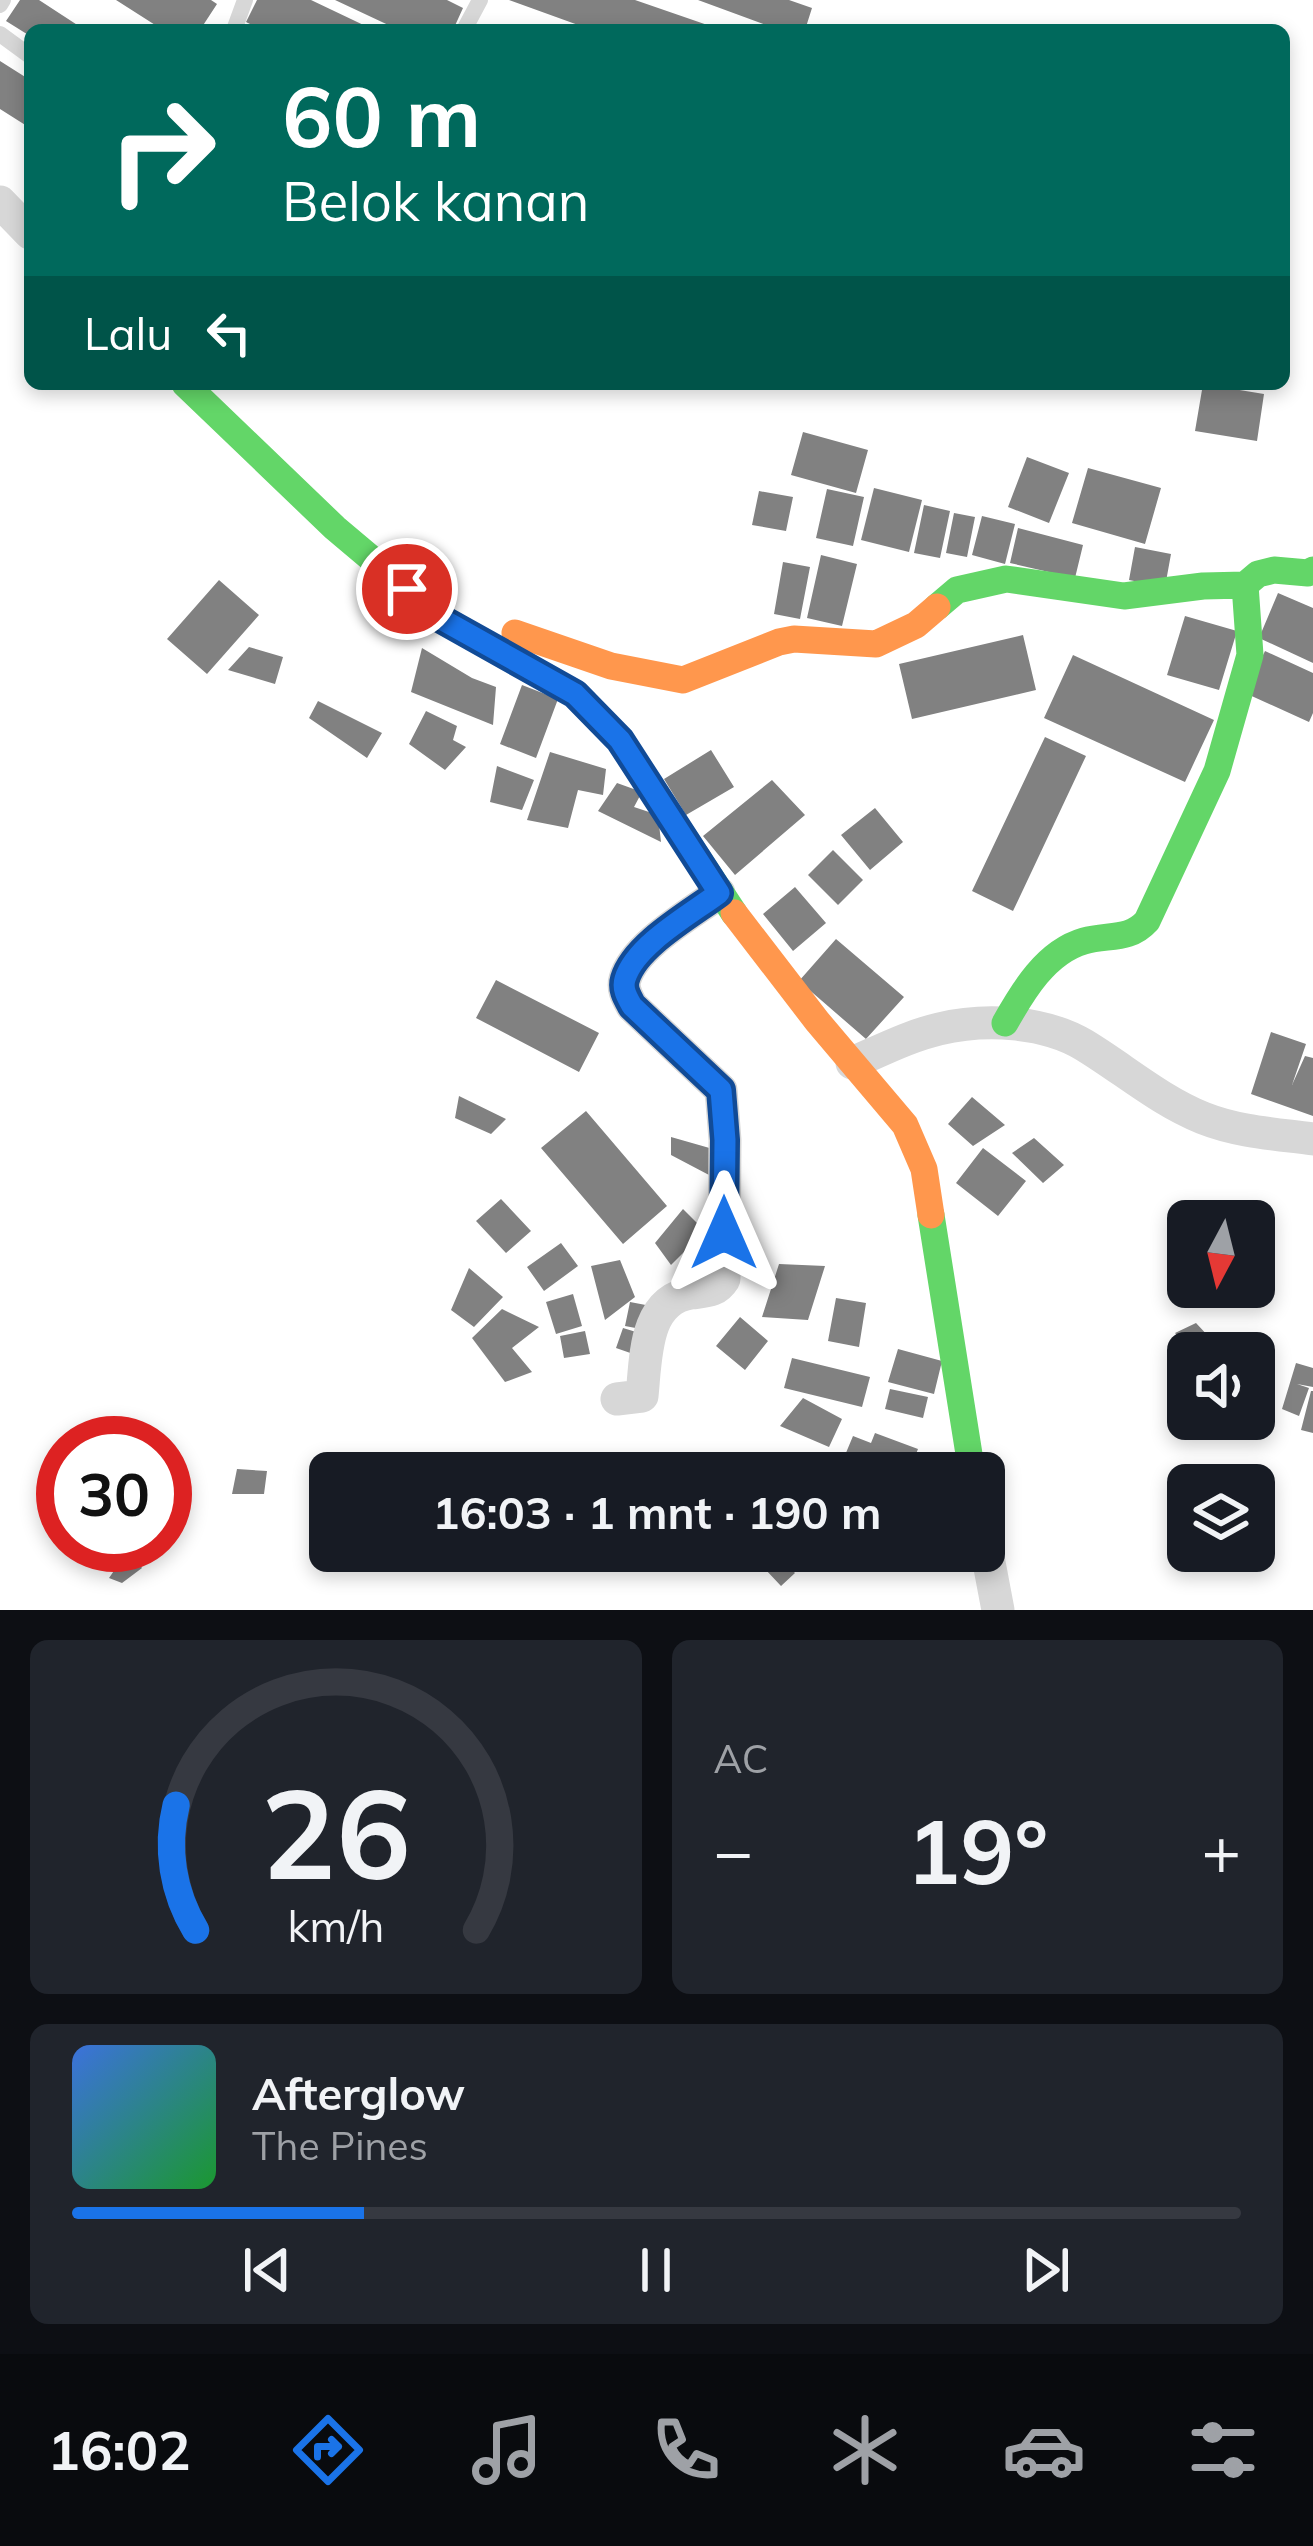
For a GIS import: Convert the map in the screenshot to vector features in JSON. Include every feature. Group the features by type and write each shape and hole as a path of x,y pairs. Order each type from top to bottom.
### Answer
{"street":[{"path":"0,202 24,227"},
{"path":"191,390 335,528 443,620 575,694 602,719 719,893 905,1125 924,1168 969,1452"},
{"path":"1005,1023 1024,990 1074,944 1127,937 1147,921 1217,771 1250,655 1245,585 1262,570 1313,570"},
{"path":"443,620 450,612 465,612 550,647 611,666 683,680 794,639 876,644 916,625 956,590 1006,579 1124,596 1245,585"},
{"path":"617,1399 642,1396 654,1321 662,1306 675,1297 711,1291 724,1279 721,1090 632,1006 624,991 630,970 646,947 719,893"},
{"path":"852,1063 939,1029 1005,1023 1046,1030 1081,1043 1152,1093 1210,1121 1313,1139"},
{"path":"991,1572 998,1610"}],"building":[{"path":"20,0 39,0 76,24 24,24 24,32 6,21"},
{"path":"116,0 211,0 217,4 204,24 154,24"},
{"path":"257,0 311,0 361,24 250,24 246,22"},
{"path":"335,0 447,0 463,8 456,24 386,24"},
{"path":"509,0 635,0 705,24 575,24"},
{"path":"698,0 789,0 812,8 807,24 764,24"},
{"path":"0,61 24,76 24,124 0,109"},
{"path":"1202,390 1264,394 1257,441 1195,431"},
{"path":"803,432 868,450 856,493 791,475"},
{"path":"1027,457 1069,473 1049,523 1008,507"},
{"path":"1088,468 1161,488 1145,544 1072,523"},
{"path":"874,488 922,500 909,552 861,540"},
{"path":"827,489 864,497 853,546 816,538"},
{"path":"759,491 793,497 786,531 752,525"},
{"path":"924,505 950,511 940,558 914,553"},
{"path":"954,513 975,517 967,557 946,553"},
{"path":"982,516 1015,524 1005,564 972,555"},
{"path":"1018,528 1083,545 1075,578 1010,563"},
{"path":"1135,547 1171,554 1165,587 1129,580"},
{"path":"821,555 857,564 842,626 807,618"},
{"path":"783,562 810,567 800,619 774,614"},
{"path":"219,580 259,615 207,674 167,639"},
{"path":"1278,593 1313,608 1313,663 1259,638"},
{"path":"1185,616 1237,631 1219,690 1167,675"},
{"path":"1023,635 1036,690 912,719 899,664"},
{"path":"249,647 283,657 275,684 228,670"},
{"path":"422,648 496,687 493,725 411,692"},
{"path":"1265,651 1313,673 1309,722 1245,693"},
{"path":"1073,655 1214,720 1185,782 1044,718"},
{"path":"522,685 558,699 536,758 500,744"},
{"path":"318,701 382,733 367,758 309,718"},
{"path":"426,711 457,726 453,740 466,747 445,770 409,744"},
{"path":"1045,737 1086,756 1013,911 972,891"},
{"path":"711,750 734,787 686,815 664,779"},
{"path":"550,752 606,769 603,795 578,790 568,828 527,820"},
{"path":"497,766 534,780 522,810 490,802"},
{"path":"772,780 805,815 735,875 703,836"},
{"path":"617,783 642,792 634,807 658,815 661,842 598,811"},
{"path":"875,808 903,842 870,870 841,835"},
{"path":"833,850 863,880 838,905 808,875"},
{"path":"795,887 826,923 793,951 763,914"},
{"path":"836,939 904,997 866,1039 799,981"},
{"path":"496,980 599,1033 579,1072 476,1018"},
{"path":"1271,1032 1306,1044 1292,1085 1305,1056 1313,1058 1313,1116 1251,1094"},
{"path":"459,1096 506,1119 491,1134 455,1118"},
{"path":"972,1097 1005,1125 973,1146 948,1124"},
{"path":"586,1111 667,1206 623,1244 541,1148"},
{"path":"671,1137 713,1149 709,1175 671,1155"},
{"path":"1034,1138 1064,1165 1043,1183 1012,1153"},
{"path":"983,1148 1026,1181 998,1216 956,1183"},
{"path":"501,1199 531,1231 506,1253 476,1221"},
{"path":"683,1209 705,1231 671,1265 655,1243"},
{"path":"561,1243 578,1266 544,1291 527,1267"},
{"path":"620,1260 635,1297 605,1320 591,1266"},
{"path":"779,1264 825,1266 808,1320 762,1317"},
{"path":"469,1268 503,1297 474,1327 451,1310"},
{"path":"573,1294 582,1326 556,1334 546,1302"},
{"path":"836,1298 866,1303 859,1347 828,1341"},
{"path":"630,1302 651,1306 646,1330 625,1326"},
{"path":"502,1309 539,1327 512,1348 532,1372 505,1382 472,1338"},
{"path":"740,1317 768,1341 745,1370 716,1346"},
{"path":"1196,1323 1204,1332 1177,1332"},
{"path":"623,1328 646,1335 639,1356 616,1348"},
{"path":"585,1331 590,1354 564,1358 560,1336"},
{"path":"898,1349 942,1361 934,1394 888,1382"},
{"path":"792,1358 870,1377 862,1407 784,1388"},
{"path":"1296,1363 1313,1368 1313,1387 1297,1384 1309,1388 1299,1416 1282,1409"},
{"path":"890,1389 928,1397 923,1418 885,1409"},
{"path":"1313,1391 1313,1433 1301,1430"},
{"path":"803,1398 842,1419 829,1447 780,1426"},
{"path":"875,1433 918,1449 846,1452 853,1436 871,1443"},
{"path":"237,1469 267,1471 264,1494 232,1494"},
{"path":"113,1572 137,1572 122,1583 109,1578"},
{"path":"768,1572 795,1573 781,1586"}],"traffic: fast":[{"path":"191,390 335,528 443,619 575,694 620,740 734,913"},
{"path":"937,607 957,590 1006,579 1124,596 1245,585 1258,574 1274,570 1313,570"},
{"path":"1005,1023 1028,986 1058,954 1084,941 1133,932 1147,921 1217,771 1250,655 1245,585"},
{"path":"931,1215 969,1452"}],"traffic: slow":[{"path":"515,633 611,666 683,680 794,639 876,644 916,625 937,607"},
{"path":"734,913 905,1125 924,1169 931,1215"}],"route":[{"path":"407,589 443,620 575,694 602,719 719,893 646,947 626,977 624,991 632,1006 721,1090 724,1233"}]}
